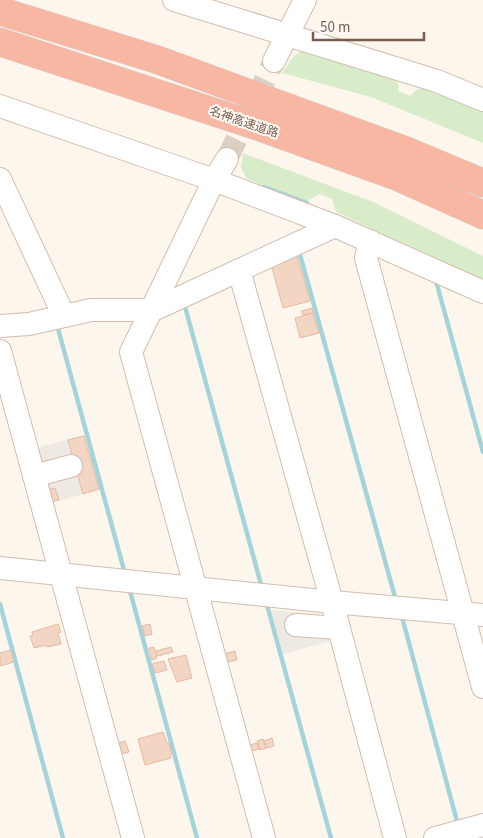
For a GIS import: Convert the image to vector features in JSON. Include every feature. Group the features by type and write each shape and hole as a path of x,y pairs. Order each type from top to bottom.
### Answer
{"highway":[{"path":"0,11 164,63 404,150 483,184"},
{"name":"名神高速道路","path":"0,42 260,127 396,176 483,215"}],"street":[{"path":"174,0 437,81 483,100"},
{"path":"274,61 305,0"},
{"path":"0,106 214,180 335,226 483,292"},
{"path":"227,159 214,180 153,310 131,352 264,838"},
{"path":"0,179 64,316"},
{"path":"0,326 29,324 91,310 153,310 335,226"},
{"path":"370,241 366,258 473,614 483,687"},
{"path":"239,270 332,602 395,838"},
{"path":"0,351 132,838"},
{"path":"34,476 71,466"},
{"path":"0,568 332,602 473,614"},
{"path":"296,625 339,628"},
{"path":"435,838 483,825"}],"shaded area":[{"path":"84,435 99,490 47,504 32,449"},
{"path":"271,610 328,615 335,640 283,654"}],"green space":[{"path":"302,50 394,77 399,86 398,91 410,96 423,87 483,110 483,143 371,97 282,73 293,57"},
{"path":"243,153 373,202 483,256 483,281 336,212 332,199 320,194 307,201 247,179 241,167"}],"building":[{"path":"297,256 310,301 283,308 271,264"},
{"path":"312,308 313,313 303,315 301,311"},
{"path":"313,313 319,333 300,338 295,318"},
{"path":"84,436 99,489 83,494 68,440"},
{"path":"55,488 59,500 48,502 45,490"},
{"path":"58,624 61,632 58,633 61,644 34,648 30,636 33,635 32,632"},
{"path":"150,624 152,634 145,636 142,626"},
{"path":"154,647 157,658 152,660 149,648"},
{"path":"171,647 173,652 158,656 156,651"},
{"path":"11,650 14,662 0,666 0,653"},
{"path":"235,651 237,660 227,662 224,654"},
{"path":"186,655 192,678 177,682 168,659"},
{"path":"164,661 167,670 155,673 152,664"},
{"path":"163,732 167,743 169,743 172,754 170,755 171,758 145,765 138,739"},
{"path":"272,738 274,746 266,748 264,741"},
{"path":"263,739 266,748 260,750 257,741"},
{"path":"125,741 129,752 118,755 115,744"},
{"path":"257,743 259,749 251,751 250,745"}],"waterway":[{"path":"264,187 307,203"},
{"path":"299,251 395,597"},
{"path":"436,281 483,452"},
{"path":"184,303 262,588"},
{"path":"57,325 124,570"},
{"path":"130,591 197,838"},
{"path":"0,604 63,838"},
{"path":"267,605 331,838"},
{"path":"402,617 458,825"}],"tunnel":[{"path":"227,159 274,61"}]}
